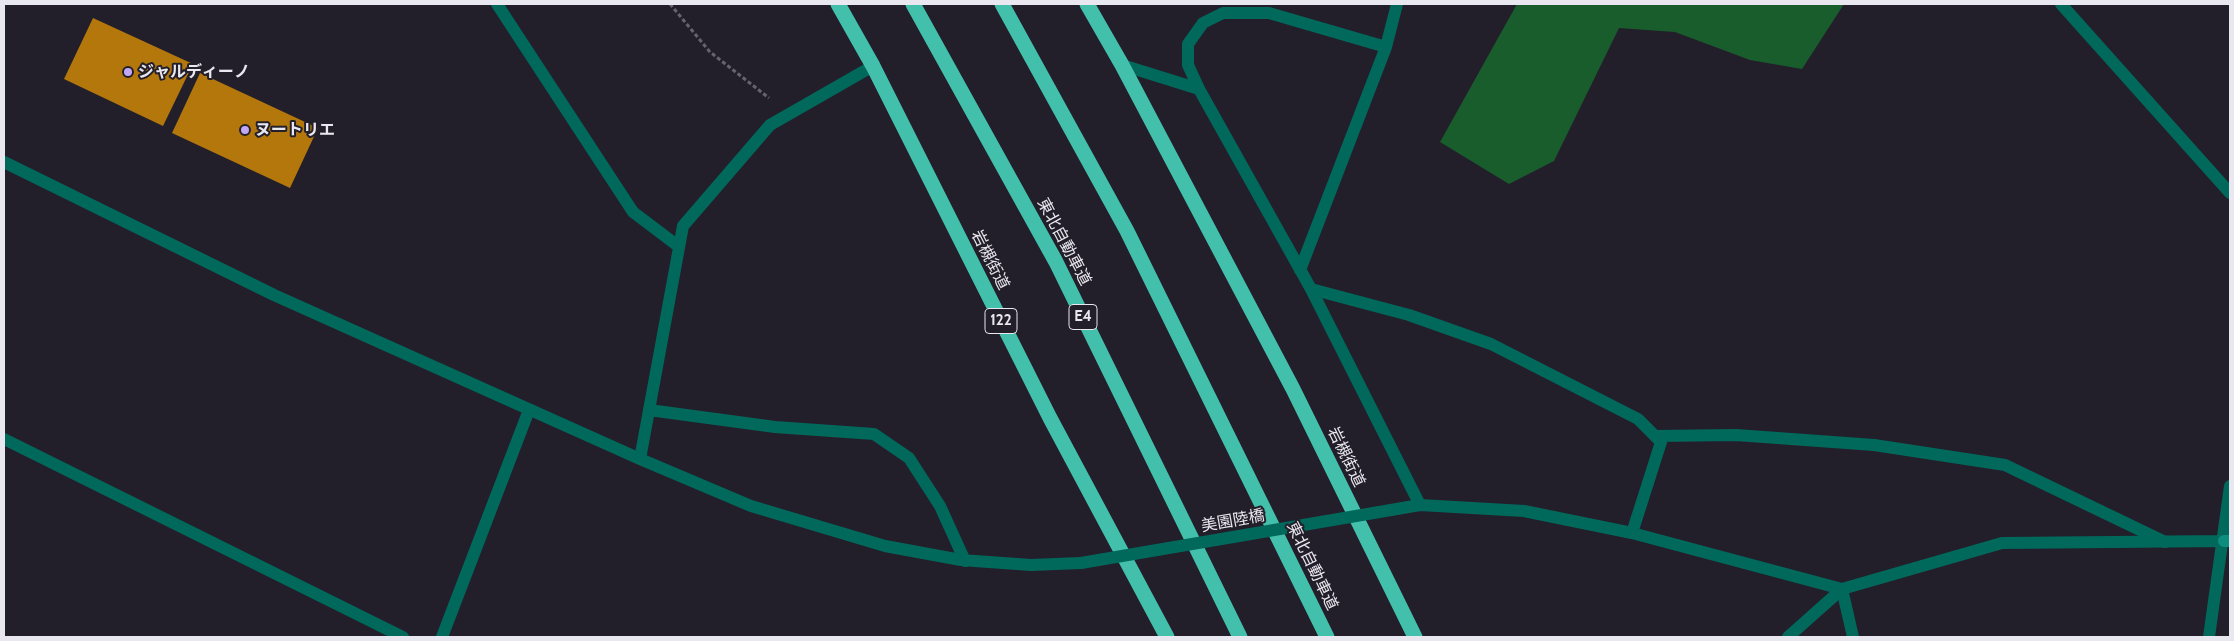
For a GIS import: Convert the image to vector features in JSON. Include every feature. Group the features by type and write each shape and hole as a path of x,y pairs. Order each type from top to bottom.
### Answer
{"highway":[{"name":"岩槻街道","path":"838,4 873,66 1050,418 1167,637"},
{"name":"東北自動車道","path":"913,4 1056,262 1240,637"},
{"name":"東北自動車道","path":"1002,4 1127,231 1327,637"},
{"name":"岩槻街道","path":"1087,4 1122,65 1293,389 1415,637"}],"street":[{"path":"497,4 633,212 678,246"},
{"path":"1300,270 1386,47 1397,4"},
{"path":"2061,4 2230,193"},
{"path":"1386,47 1269,13 1223,13 1203,24 1188,44 1188,65 1311,289 1420,505"},
{"path":"1122,65 1200,89"},
{"path":"640,459 683,226 770,125 873,66"},
{"name":"美園陸橋","path":"4,162 274,295 640,459 752,506 885,546 965,561 1031,565 1081,563 1420,505 1524,511 1632,533 1842,589"},
{"path":"1311,289 1408,315 1491,344 1638,419 1661,442 1632,533"},
{"path":"442,637 529,410"},
{"path":"648,410 775,427 874,434 909,458 940,506 965,561"},
{"path":"1655,436 1736,435 1874,445 2005,465 2165,542"},
{"path":"4,439 403,637"},
{"path":"2208,637 2227,541 2230,486"},
{"path":"1788,637 1842,589 2002,543 2227,541"},
{"path":"1842,589 1854,637"}],"path":[{"path":"670,4 710,52 789,115"}],"green space":[{"path":"1517,4 1844,4 1802,69 1750,60 1675,32 1619,28 1554,161 1509,184 1440,142"}],"building":[{"name":"ジャルディーノ","path":"93,18 193,64 163,126 64,79"},
{"name":"ヌートリエ","path":"200,73 318,128 290,188 172,133"}],"place":[{"name":"ジャルディーノ","path":"128,72"},
{"name":"ヌートリエ","path":"245,130"}]}
